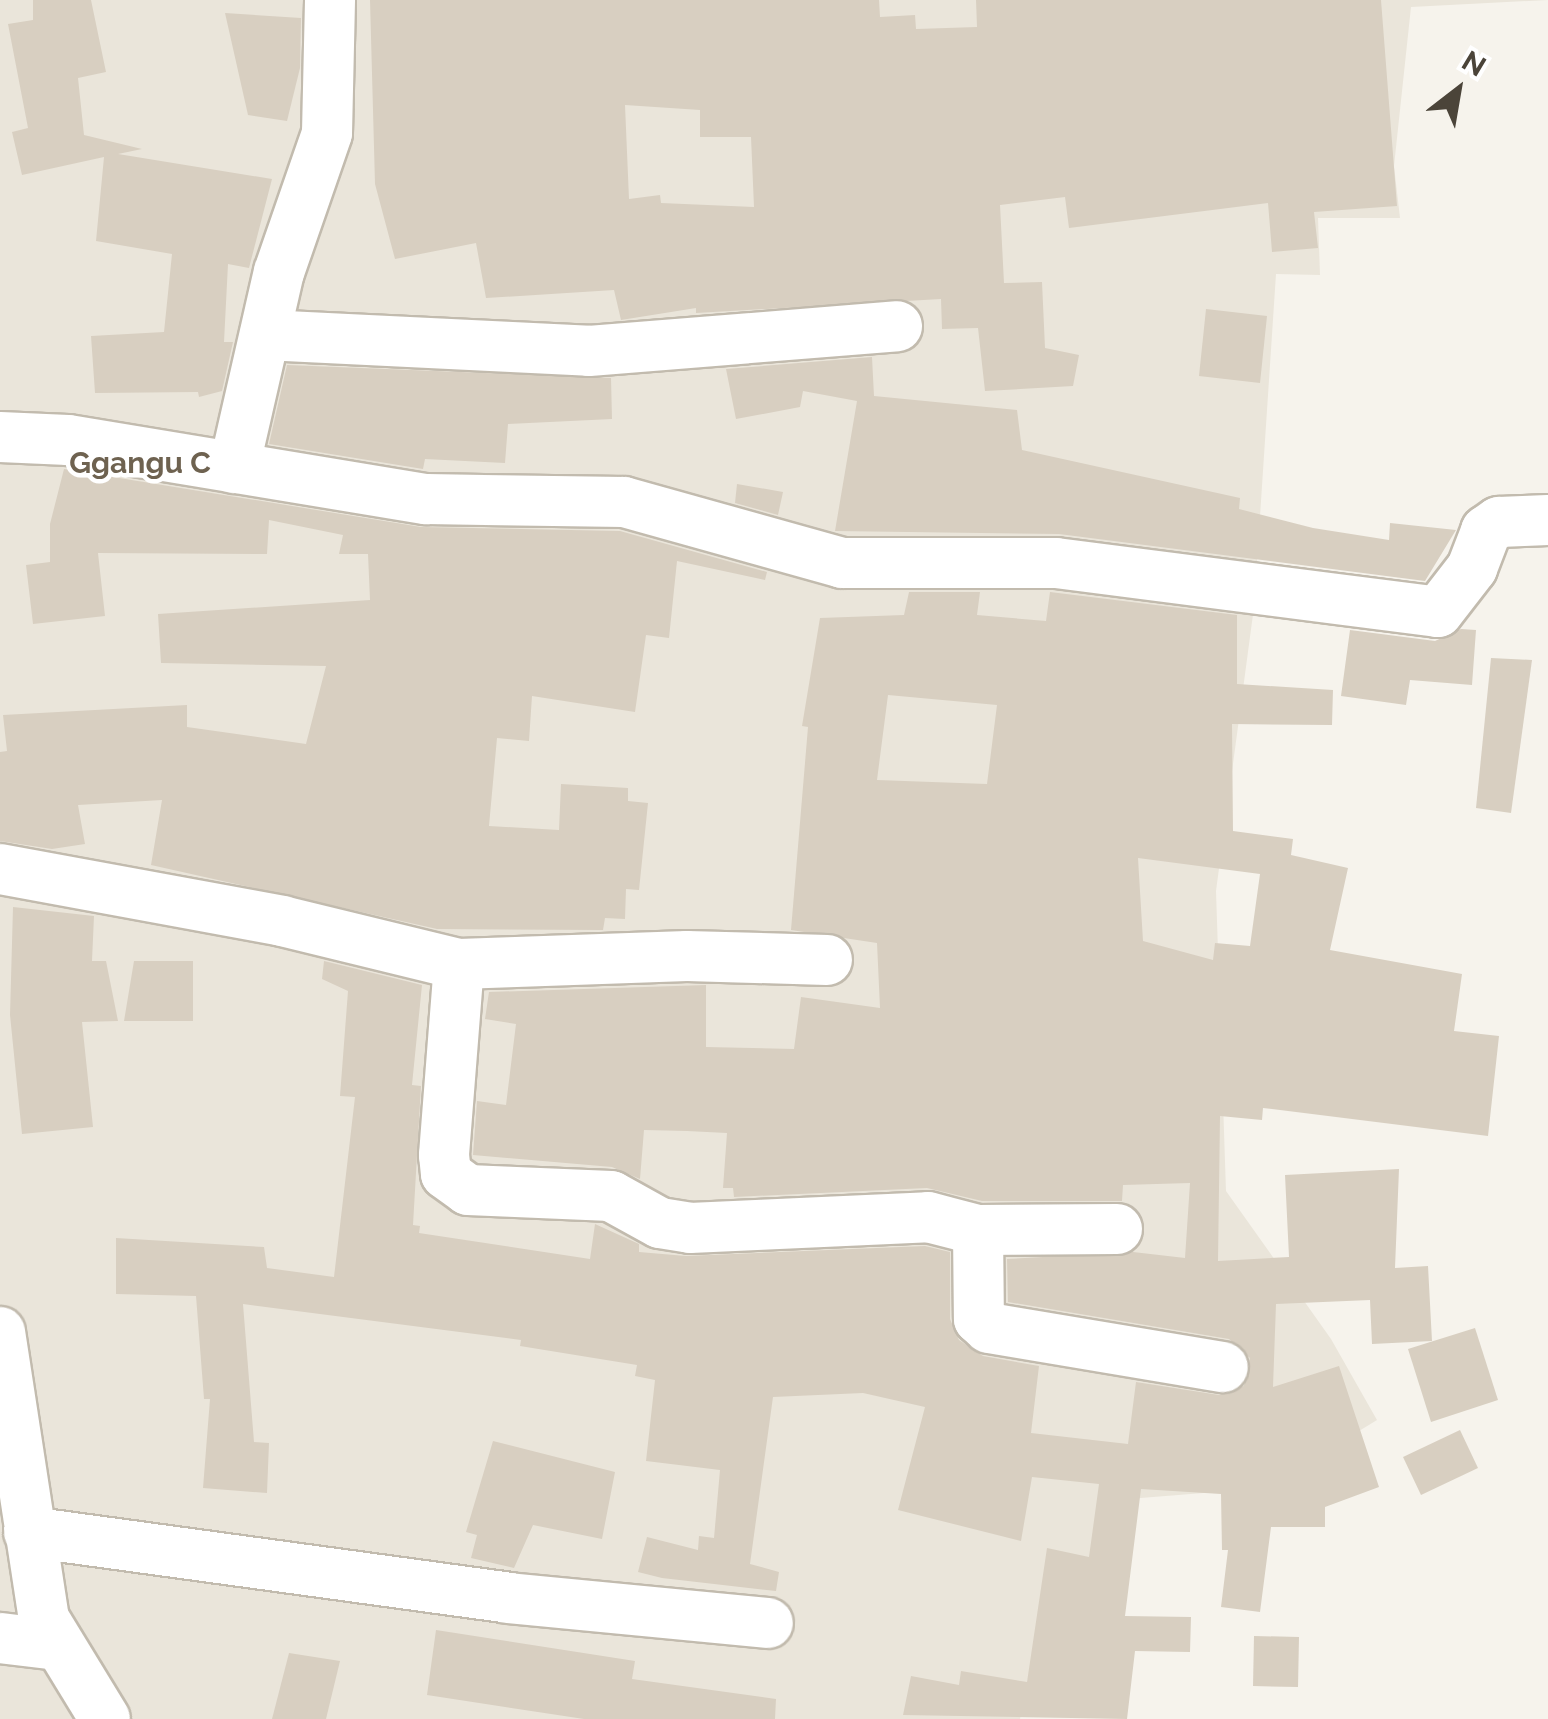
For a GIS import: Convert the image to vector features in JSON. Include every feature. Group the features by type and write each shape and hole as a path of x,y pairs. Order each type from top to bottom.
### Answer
{"street":[{"path":"234,468 265,335 328,133 330,0"},
{"path":"265,335 589,351 898,326"},
{"path":"0,437 68,440 426,499 624,502 698,518 809,559 842,563 1056,563 1438,612 1472,568 1486,531 1499,522 1548,520"},
{"path":"0,869 282,921 460,964 686,956 827,960"},
{"path":"460,964 444,1155 446,1174 468,1190 611,1196 660,1223 690,1228 928,1217 978,1230 1117,1229"},
{"path":"978,1230 979,1319 989,1328 1223,1367"},
{"path":"0,1332 44,1619 104,1719"},
{"path":"29,1532 508,1598 768,1623"},
{"path":"0,1638 58,1645"}],"shaded area":[{"path":"0,0 1548,0 1411,7 1394,166 1400,218 1318,218 1320,275 1276,274 1254,607 1216,891 1226,1191 1331,1339 1377,1420 1266,1488 1128,1499 1031,1663 1020,1719 0,1719"}],"building":[{"path":"33,0 91,0 106,72 78,78 84,135 142,149 118,154 272,179 249,268 228,264 224,342 233,342 222,391 199,397 198,392 95,393 91,336 164,332 172,254 96,241 104,157 22,175 12,132 28,128 8,24 33,20"},
{"path":"370,0 879,0 880,17 915,15 916,29 977,27 976,0 1381,0 1397,206 1314,212 1318,248 1272,252 1268,203 1069,228 1065,197 1000,205 1004,283 1042,282 1045,348 1079,355 1073,386 985,391 978,328 942,329 941,299 696,313 696,308 621,320 614,290 486,298 476,243 395,259 375,184","holes":["625,105 700,110 700,137 751,137 754,207 661,203 660,195 629,199"]},
{"path":"225,13 301,18 300,68 287,121 248,115"},
{"path":"1206,309 1267,316 1260,383 1199,376"},
{"path":"872,357 874,396 1017,410 1022,450 1240,498 1239,509 1313,528 1389,540 1390,523 1456,530 1425,581 1059,534 835,531 857,401 803,391 800,407 736,419 726,369"},
{"path":"287,365 611,378 612,419 508,424 505,463 425,459 423,469 269,444"},
{"path":"64,469 421,527 620,531 767,572 765,580 677,561 669,638 646,635 635,712 532,696 529,741 497,738 489,826 559,830 561,784 628,788 628,801 648,803 639,890 626,889 625,919 605,918 603,930 437,929 151,865 162,800 78,805 85,844 52,849 0,841 0,752 7,751 3,715 187,705 187,727 306,744 326,666 161,663 158,614 370,600 368,554 339,554 343,535 269,520 267,554 98,553 105,616 33,624 26,565 50,562 50,524"},
{"path":"737,484 783,492 778,515 735,503"},
{"path":"909,592 980,592 977,615 1046,621 1050,592 1237,615 1237,684 1333,690 1332,725 1232,724 1233,831 1293,839 1291,855 1348,868 1330,950 1462,974 1454,1031 1499,1036 1488,1136 1263,1108 1262,1120 1220,1116 1218,1261 1289,1257 1285,1175 1399,1169 1395,1268 1428,1266 1432,1341 1372,1344 1370,1300 1276,1304 1273,1387 1339,1366 1379,1487 1325,1507 1325,1527 1271,1527 1260,1612 1221,1607 1228,1550 1222,1550 1221,1494 1141,1489 1125,1616 1191,1617 1190,1652 1135,1651 1127,1719 903,1715 911,1676 959,1685 961,1671 1027,1682 1047,1548 1089,1557 1099,1484 1032,1477 1021,1541 898,1510 925,1407 863,1393 773,1397 750,1564 779,1572 776,1591 662,1578 638,1572 647,1537 698,1550 699,1536 714,1538 720,1470 646,1461 655,1380 635,1376 637,1365 520,1346 521,1340 243,1304 254,1442 269,1443 267,1493 203,1488 210,1399 204,1399 196,1296 116,1294 116,1238 264,1247 267,1268 334,1277 355,1097 340,1096 348,991 322,979 324,961 422,985 412,1085 421,1086 413,1225 420,1226 419,1233 590,1259 595,1224 639,1244 639,1252 686,1256 925,1246 950,1252 950,1319 959,1340 983,1356 1039,1366 1031,1433 1128,1444 1136,1382 1219,1395 1244,1386 1250,1358 1229,1339 1008,1302 1007,1259 1133,1252 1185,1258 1190,1183 1123,1185 1122,1201 982,1201 927,1188 734,1197 733,1188 723,1188 727,1133 687,1131 644,1130 640,1179 612,1167 473,1155 477,1101 506,1105 516,1024 485,1019 489,992 706,985 706,1047 794,1049 801,997 880,1008 877,943 791,930 808,727 802,726 820,618 904,615","holes":["888,695 997,705 987,784 877,780","1138,858 1260,874 1250,946 1215,943 1213,960 1143,941"]},
{"path":"1461,629 1476,630 1472,685 1410,680 1406,705 1341,696 1350,630 1435,641"},
{"path":"1491,658 1532,660 1511,813 1476,808"},
{"path":"13,907 94,916 92,961 106,961 118,1021 82,1022 93,1127 22,1134 10,1015"},
{"path":"134,961 193,961 193,1021 124,1021"},
{"path":"1475,1328 1498,1400 1431,1422 1408,1349"},
{"path":"1460,1430 1478,1468 1421,1495 1403,1457"},
{"path":"493,1441 615,1472 602,1539 533,1525 514,1568 471,1558 477,1535 466,1532"},
{"path":"436,1630 635,1661 632,1679 776,1699 775,1719 584,1719 427,1695"},
{"path":"1254,1636 1299,1637 1298,1687 1253,1686"},
{"path":"289,1653 340,1661 326,1719 272,1719"}],"district":[{"name":"Ggangu C","path":"140,463"}]}
